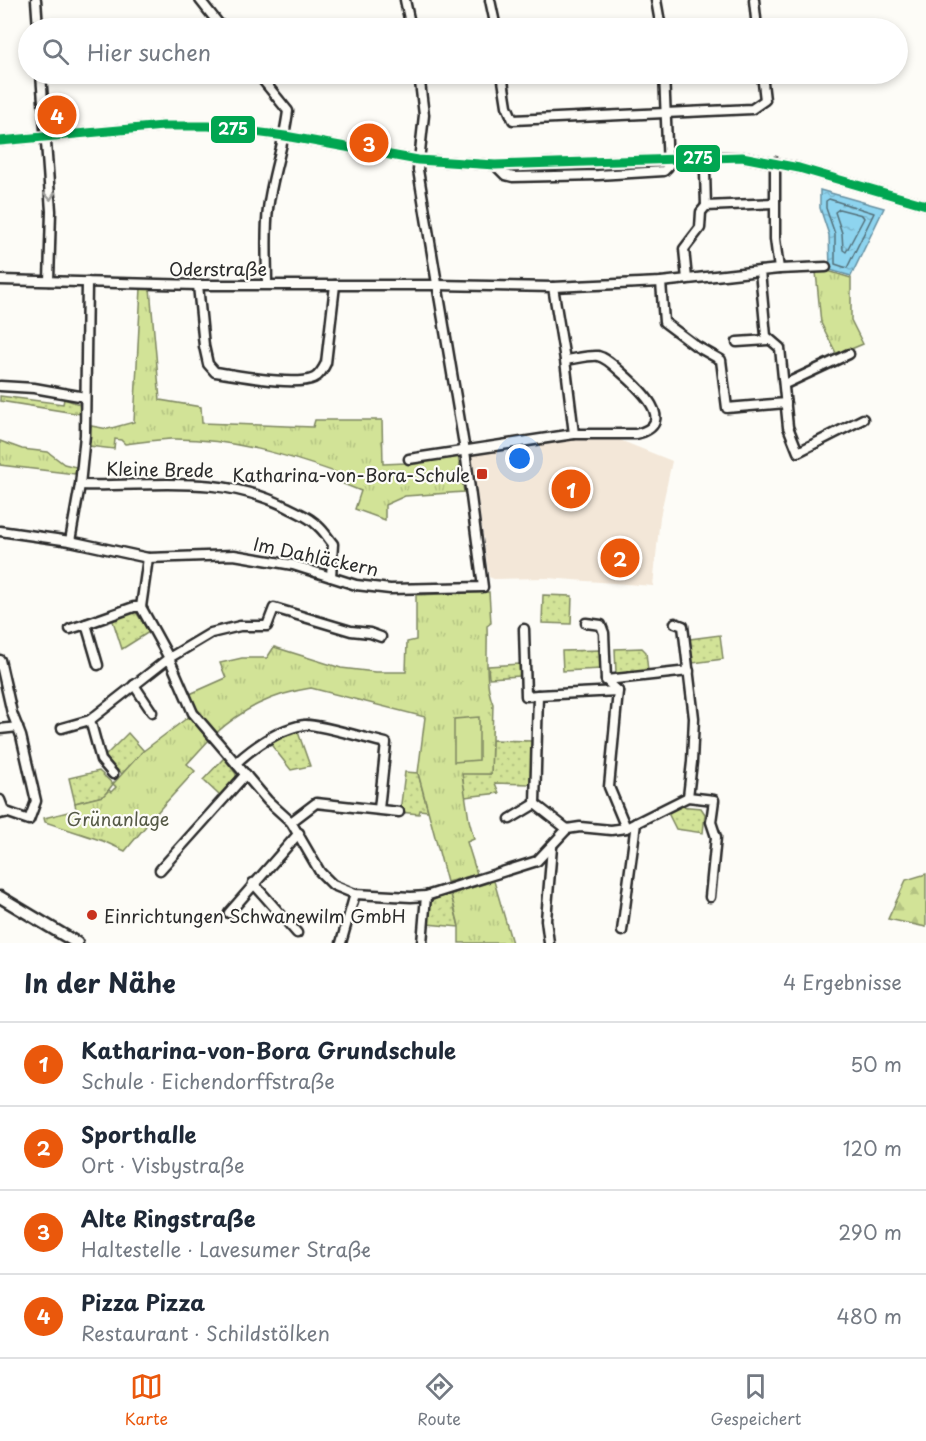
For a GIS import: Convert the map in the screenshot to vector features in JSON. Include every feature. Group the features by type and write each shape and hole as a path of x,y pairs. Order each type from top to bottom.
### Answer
{"main road":[{"path":"0,897 77,943"}],"street":[{"path":"36,0 37,18"},
{"path":"200,0 214,18"},
{"path":"405,0 409,18"},
{"path":"490,0 494,18"},
{"path":"656,0 659,18"},
{"path":"754,0 756,18"},
{"path":"41,84 51,211 50,281"},
{"path":"266,84 288,111 285,136 271,188 268,210 267,284"},
{"path":"420,84 424,115 418,170 465,451"},
{"path":"504,84 507,106 513,120 752,109 765,100 763,84"},
{"path":"665,84 668,159"},
{"path":"0,141 163,126 209,126 285,136 418,160 495,165 520,166 730,157 775,162 926,205"},
{"path":"775,162 774,203 779,269"},
{"path":"687,279 684,249 700,228 701,212 706,206 705,171"},
{"path":"706,206 774,203"},
{"name":"Oderstraße","path":"0,280 198,285 553,287 660,282 779,269 826,267"},
{"path":"760,271 766,336 780,348 788,427 798,452 864,419"},
{"path":"70,541 80,484 86,426 87,282"},
{"path":"660,282 664,322 696,346 721,360 727,408 786,403"},
{"path":"198,285 208,364 215,372 280,381 313,379 321,373 326,363 335,285"},
{"path":"553,287 566,360 574,434"},
{"path":"737,342 768,340"},
{"path":"785,384 849,354"},
{"path":"409,459 574,434 636,434 646,432 652,426 655,419 654,406 608,361 598,356 566,360"},
{"path":"0,386 34,388 85,397"},
{"name":"Im Dahläckern","path":"0,531 70,541 148,558 234,555 293,565 356,585 390,589 483,586 465,451"},
{"name":"Kleine Brede","path":"80,484 121,486 192,483 216,485 256,495 307,517 319,526 333,544 331,577"},
{"path":"148,558 141,607 169,658 193,713 268,801 291,822 320,872 343,890 355,894 426,896 537,861 567,829 626,828 688,797 714,800 711,822 716,837 710,897"},
{"path":"70,629 134,607 141,607"},
{"path":"62,728 90,720 169,658 211,633 240,626 267,626 274,608 351,631 370,633 381,638"},
{"path":"586,623 602,625 606,680 618,692"},
{"path":"675,623 683,626 694,718 688,797"},
{"path":"86,624 98,664"},
{"path":"524,629 526,696 618,692"},
{"path":"0,660 36,801 29,820 2,813 0,800"},
{"path":"606,680 689,670"},
{"path":"134,686 152,712"},
{"path":"618,692 609,787 626,828"},
{"path":"535,804 538,695"},
{"path":"90,720 101,760 113,774"},
{"path":"236,762 271,736 306,724 386,743 379,809"},
{"path":"0,729 18,727"},
{"path":"160,870 246,774"},
{"path":"291,822 316,803 399,812"},
{"path":"510,819 535,804"},
{"path":"535,804 567,829"},
{"path":"622,931 636,822"},
{"path":"229,914 299,833"},
{"path":"549,943 546,921 552,847"},
{"path":"254,883 297,933"},
{"path":"341,943 355,894"},
{"path":"422,943 426,896"}],"shaded area":[{"path":"576,438 617,439 672,461 660,517 653,586 547,578 494,579 489,577 473,455"}],"green space":[{"path":"828,271 851,278 851,320 863,344 837,355 821,323 816,272"},
{"path":"141,288 150,288 160,400 201,407 202,423 313,427 315,420 382,420 383,464 458,455 464,492 405,496 385,505 385,520 355,509 361,491 341,483 343,475 258,449 193,439 125,444 115,439 114,449 89,446 91,426 108,429 134,422"},
{"path":"0,396 63,404 64,399 79,404 81,414 0,401"},
{"path":"0,441 22,449 48,452 64,464 76,467 75,474 0,465"},
{"path":"489,592 491,623 487,626 487,666 488,687 493,704 491,774 462,774 474,839 467,842 477,874 447,882 418,773 425,717 311,688 283,694 258,704 235,718 214,735 196,711 190,694 226,678 220,663 242,658 267,658 274,647 341,668 375,672 406,672 407,642 416,640 416,595"},
{"path":"543,595 572,596 571,624 542,623"},
{"path":"133,611 149,632 122,649 112,618"},
{"path":"720,635 723,659 693,663 690,639"},
{"path":"642,648 646,652 648,671 619,675 616,673 615,649"},
{"path":"600,650 601,669 563,671 562,651"},
{"path":"519,664 520,676 489,678 488,666"},
{"name":"Grünanlage","path":"191,715 210,739 187,764 195,771 125,851 103,841 45,822 44,818 76,810 75,803 103,796 109,790 111,792 116,787 113,784 142,752"},
{"path":"479,717 479,760 454,762 454,719"},
{"path":"298,732 310,766 291,770 269,742"},
{"path":"128,733 144,751 122,774 104,757"},
{"path":"492,740 532,741 530,784 495,783 499,793 465,797 462,773 491,774"},
{"path":"224,758 236,777 219,795 203,780"},
{"path":"99,771 113,784 104,796 75,803 69,778"},
{"path":"405,772 418,773 428,811 420,810 419,814 400,812"},
{"path":"677,806 701,808 705,814 703,833 676,829 667,811"},
{"path":"926,874 926,927 888,919 906,880"},
{"path":"494,881 512,943 459,943 459,926 451,894"},
{"path":"451,894 459,927 427,924 430,902"}],"water":[{"path":"820,190 884,208 851,276 830,270 829,235 820,208"}],"transit line":[{"name":"275","path":"0,141 163,126 209,126 285,136 418,160 495,165 742,157 799,168 926,205"}],"place":[{"name":"Pizza Pizza","path":"57,115"},
{"name":"Alte Ringstraße","path":"369,143"},
{"name":"Katharina-von-Bora-Schule","path":"482,474"},
{"name":"Katharina-von-Bora Grundschule","path":"571,489"},
{"name":"Sporthalle","path":"620,558"},
{"name":"Einrichtungen Schwanewilm GmbH","path":"92,915"}]}
